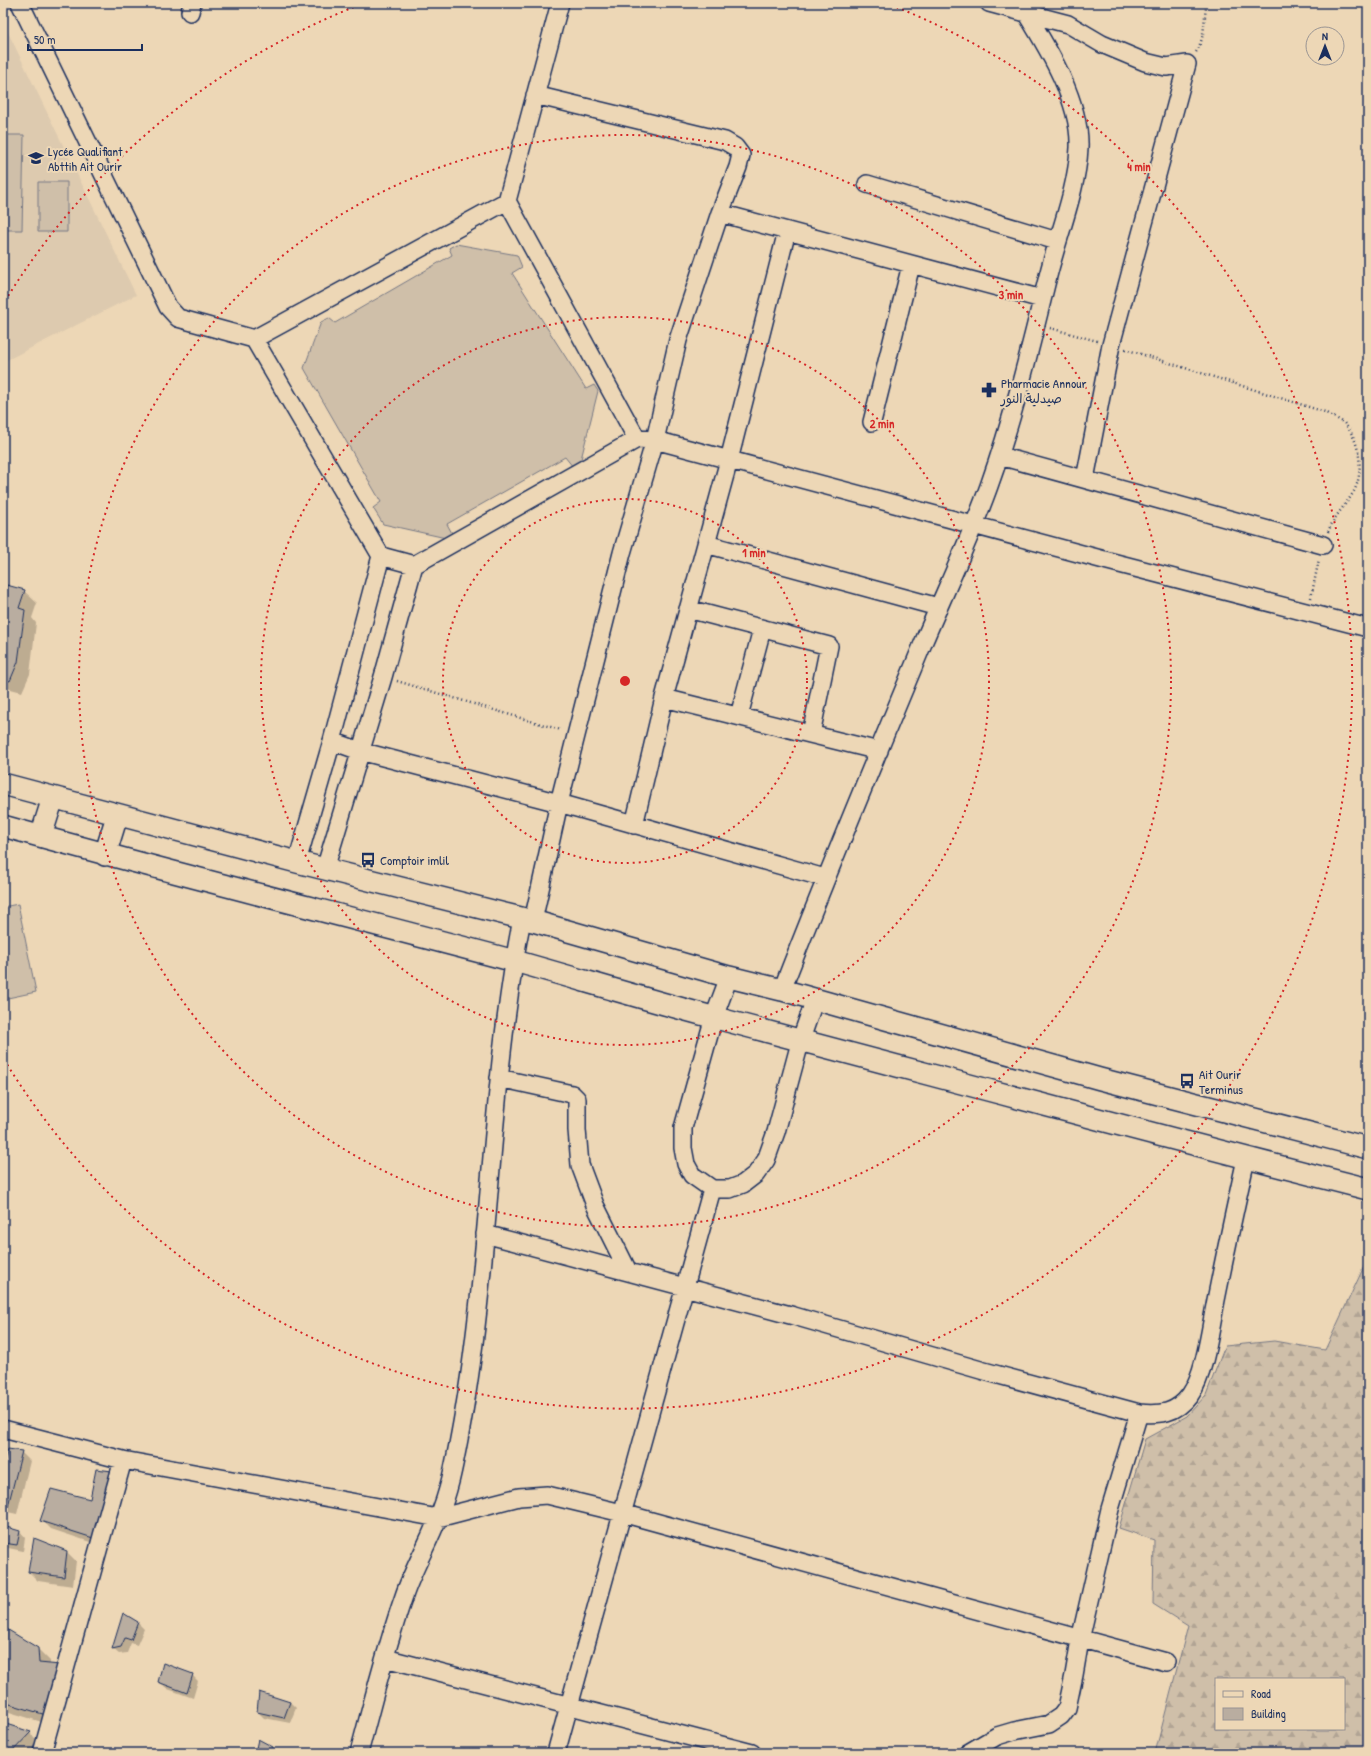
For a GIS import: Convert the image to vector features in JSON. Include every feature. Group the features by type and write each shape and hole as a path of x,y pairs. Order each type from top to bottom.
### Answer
{"main road":[{"path":"3,784 117,816 325,870 527,920 1100,1079 1368,1148"},
{"path":"41,836 53,798"},
{"path":"105,855 117,816"},
{"path":"3,826 105,855 514,961 714,1017 1246,1159 1368,1189"}],"street":[{"path":"20,3 168,307 178,318 254,339 507,201"},
{"path":"560,3 507,201 637,439"},
{"path":"997,4 1068,24 1102,44 1145,62 1166,67 1187,64 1111,345 1085,479"},
{"path":"782,990 825,878 974,524 1000,456 1057,241 1072,192 1077,168 1079,147 1073,109 1059,74 1026,13"},
{"path":"359,1753 404,1596 438,1518 451,1481 474,1353 499,1078 514,961 527,920 559,803 622,553 655,440 678,340 720,213 738,168 741,155 735,147 725,140 536,95"},
{"path":"867,184 1057,241"},
{"path":"720,213 1042,299"},
{"path":"634,825 664,698 729,460 787,232"},
{"path":"872,422 911,265"},
{"path":"254,339 381,556 414,565 637,439 655,440 974,524 1115,563 1368,628"},
{"path":"1000,456 1324,545"},
{"path":"706,544 938,607"},
{"path":"297,862 332,741 381,556"},
{"path":"325,870 383,677 414,565"},
{"path":"688,609 829,646 811,734"},
{"path":"739,716 762,629"},
{"path":"664,698 879,751"},
{"path":"332,741 360,751 559,803 825,878"},
{"path":"729,977 714,1017 683,1128 683,1148 686,1164 692,1175 712,1189 730,1189 743,1184 756,1174 766,1160 776,1132 801,1039 815,999"},
{"path":"499,1078 572,1094 577,1099 577,1130 580,1165 595,1205 628,1271"},
{"path":"485,1234 685,1286 1139,1413 1157,1415 1172,1410 1182,1403 1190,1394 1197,1381 1209,1333 1246,1159"},
{"path":"556,1753 712,1189"},
{"path":"968,1753 997,1736 1049,1724 1061,1716 1067,1708 1070,1699 1080,1640 1110,1509 1139,1413"},
{"path":"3,1429 123,1460 438,1518 519,1497 547,1495 622,1513 1080,1640 1166,1662"},
{"path":"42,1753 123,1460"},
{"path":"386,1658 752,1753"}],"path":[{"path":"1187,64 1198,51 1204,33 1204,14 1207,3"},
{"path":"1036,324 1111,345 1324,412 1343,423 1351,434 1358,451 1360,466 1359,482 1353,494 1335,516 1328,530 1308,613"},
{"path":"383,677 576,734"}],"shaded area":[{"name":"Lycée Qualifiant Abttih Ait Ourir","path":"3,22 136,295 3,362"}],"green space":[{"path":"3,135 24,135 22,230 3,230"},
{"path":"38,182 67,182 67,232 38,232"},
{"path":"456,244 517,255 522,267 512,273 586,389 594,385 598,391 580,463 573,467 565,457 447,524 453,535 446,538 383,524 373,508 381,502 304,368 321,322 329,318 335,323 452,255 449,248"},
{"path":"18,904 36,992 3,999 3,907"},
{"path":"1368,1258 1368,1753 1155,1753 1188,1626 1153,1604 1154,1540 1119,1528 1145,1439 1187,1416 1206,1395 1225,1346 1274,1341 1325,1350"}],"building":[{"path":"3,584 25,590 19,608 25,610 18,662 10,681 3,679"},
{"path":"8,1449 22,1451 8,1506 3,1505 3,1467"},
{"path":"96,1469 112,1471 93,1538 40,1521 51,1489 90,1499"},
{"path":"3,1526 20,1531 17,1545 3,1543"},
{"path":"34,1538 67,1551 64,1577 28,1572"},
{"path":"123,1613 138,1622 131,1640 125,1638 121,1647 112,1649"},
{"path":"5,1628 38,1648 39,1663 60,1665 46,1715 3,1702 3,1639"},
{"path":"163,1663 193,1674 187,1693 158,1682"},
{"path":"259,1692 290,1702 284,1718 257,1712"},
{"path":"3,1723 31,1732 11,1753 3,1753"},
{"path":"258,1739 273,1747 272,1753 255,1753"}],"place":[{"name":"Lycée Qualifiant Abttih Ait Ourir","path":"36,158"},
{"name":"Pharmacie Annour صيدلية النور","path":"989,390"},
{"name":"Comptoir imlil","path":"368,860"},
{"name":"Ait Ourir Terminus","path":"1187,1081"}]}
